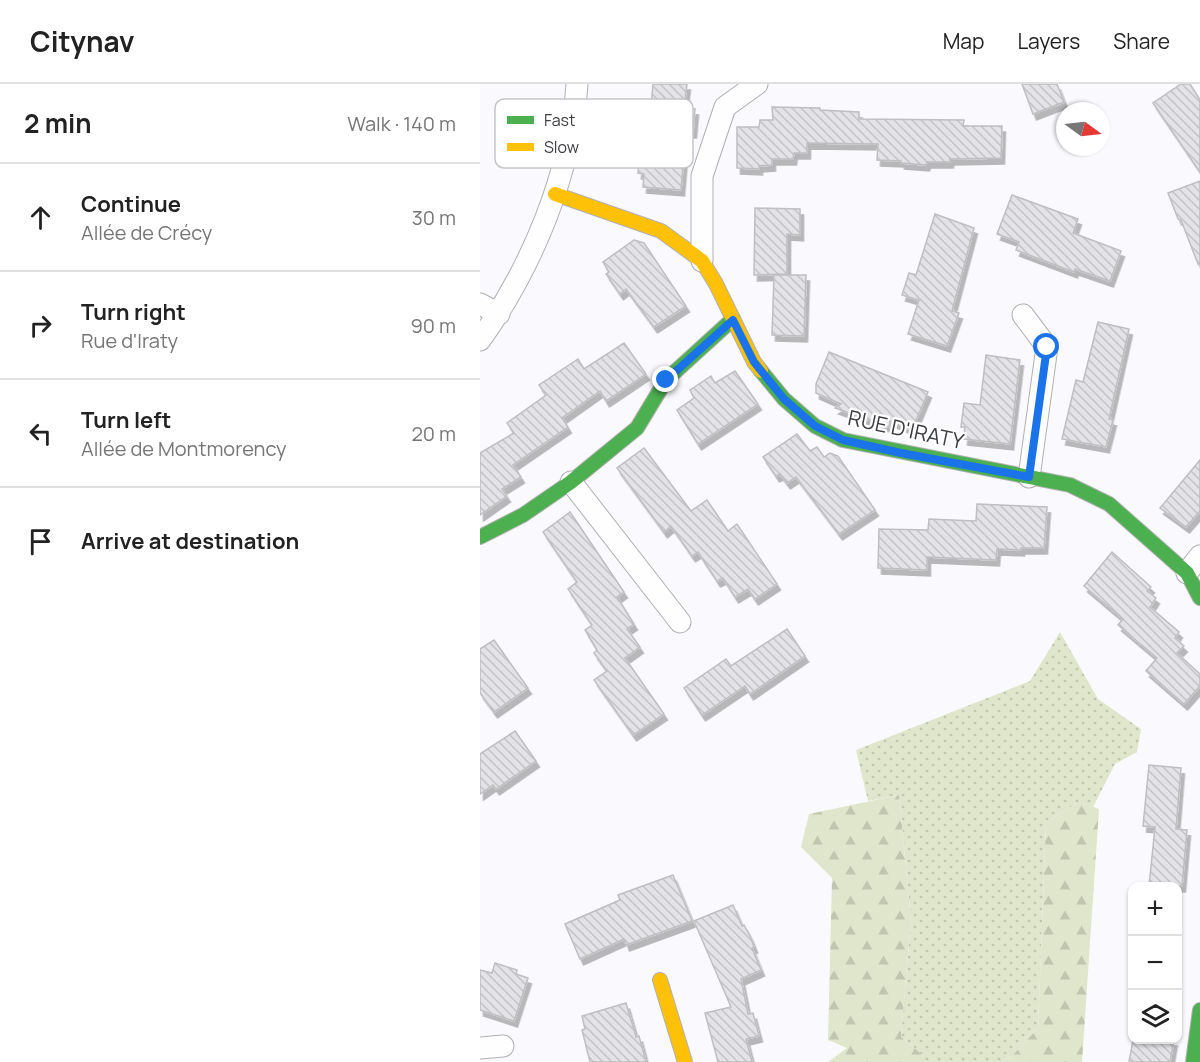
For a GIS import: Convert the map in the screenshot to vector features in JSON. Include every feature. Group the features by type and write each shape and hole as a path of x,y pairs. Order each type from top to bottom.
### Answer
{"street":[{"path":"576,99 577,84"},
{"path":"702,261 702,176 725,107 757,84"},
{"path":"480,340 499,314 528,261 555,194 561,168"},
{"name":"RUE D'IRATY","path":"555,194 661,231 702,261 754,362 784,399 815,426 843,440 1070,485 1109,504 1187,573 1200,598"},
{"path":"480,304 499,314"},
{"path":"1023,315 1047,347 1029,477"},
{"path":"480,537 523,515 571,482 637,428 666,380 733,320"},
{"path":"571,482 680,622"},
{"path":"1187,573 1200,556"},
{"path":"660,980 685,1062"},
{"path":"1193,1062 1200,1010"},
{"path":"480,1048 504,1046"}],"green space":[{"path":"1060,632 1098,699 1141,729 1137,752 1115,764 1093,807 1079,802 1046,822 1038,1028 1012,1056 1001,1062 924,1062 924,1056 901,1037 911,921 899,795 868,801 856,750 1030,681"},
{"path":"899,795 911,921 901,1037 924,1056 924,1062 828,1062 847,1048 828,1040 832,878 801,847 809,814"},
{"path":"1079,802 1099,809 1082,1062 1001,1062 1012,1056 1038,1028 1046,822"}],"building":[{"path":"653,84 687,84 685,99 652,99"},
{"path":"1022,84 1057,84 1064,102 1056,102 1056,105 1033,114"},
{"path":"1181,84 1190,84 1200,100 1200,172 1153,103"},
{"path":"772,107 859,112 859,119 964,120 963,126 1002,126 1001,158 950,159 950,162 927,162 926,165 877,160 878,144 807,143 807,153 794,153 793,159 772,159 772,165 759,166 759,169 737,168 737,127 759,127 760,120 773,120"},
{"path":"693,109 695,109 693,132"},
{"path":"638,168 683,168 681,190 643,187 644,174 638,173"},
{"path":"1200,181 1200,264 1198,264 1168,193"},
{"path":"1012,195 1078,219 1073,233 1121,251 1110,281 1075,269 1074,272 1016,250 1019,242 997,234"},
{"path":"755,208 800,209 800,235 787,234 787,274 754,275"},
{"path":"935,214 974,228 952,311 959,313 947,346 908,334 919,300 902,295 909,273 916,275"},
{"path":"634,240 644,243 686,306 654,327 626,289 620,294 606,274 609,272 603,262"},
{"path":"774,275 806,275 804,336 772,335"},
{"path":"1098,322 1129,329 1109,419 1113,420 1106,447 1062,439 1076,380 1083,382"},
{"path":"624,343 646,374 606,401 600,391 562,418 568,427 513,465 521,477 502,489 507,496 480,515 480,453 514,433 507,423 546,395 539,385 578,359 584,369"},
{"path":"829,352 928,392 912,430 891,421 889,427 835,408 841,404 816,393 816,384"},
{"path":"986,355 1020,360 1010,444 964,439 965,427 961,427 964,403 980,405"},
{"path":"735,371 758,404 698,444 677,410 694,398 690,390 711,376 715,383"},
{"path":"797,434 810,451 817,447 824,457 830,453 838,456 875,510 839,534 796,477 787,483 780,474 776,476 763,457"},
{"path":"644,448 691,511 707,500 728,531 737,524 777,584 755,599 748,589 735,597 723,578 717,581 698,552 692,556 671,526 664,532 617,468"},
{"path":"1200,460 1200,511 1186,527 1160,508"},
{"path":"977,504 1047,507 1044,548 997,549 996,560 927,557 927,570 878,568 879,529 928,530 929,519 976,521"},
{"path":"570,512 624,592 617,597 634,624 627,629 640,647 625,658 664,714 633,735 594,680 607,671 594,653 597,650 585,630 592,625 568,589 577,582 543,532"},
{"path":"1112,552 1151,587 1147,591 1156,598 1150,607 1179,632 1175,638 1184,646 1177,653 1200,674 1200,686 1184,704 1146,671 1157,658 1118,625 1123,619 1084,586"},
{"path":"787,629 805,656 750,694 745,686 702,715 684,688 726,659 731,666"},
{"path":"494,640 528,688 494,712 480,693 480,649"},
{"path":"515,731 536,761 496,789 493,785 480,794 480,754"},
{"path":"1149,765 1181,768 1176,829 1187,830 1182,886 1182,882 1149,882 1155,827 1143,826"},
{"path":"673,875 692,921 626,945 624,939 580,959 565,924 620,900 618,895"},
{"path":"733,905 742,926 744,925 750,936 761,970 741,979 748,1014 753,1013 759,1036 746,1039 752,1062 718,1062 705,1013 731,1007 694,921"},
{"path":"495,963 517,970 516,974 528,978 514,1021 480,1010 480,970 492,973"},
{"path":"626,1003 646,1062 590,1062 582,1030 585,1029 582,1016"},
{"path":"1132,1044 1173,1044 1170,1062 1129,1062"}],"traffic: fast":[{"path":"480,537 523,515 571,482 637,428 666,380 733,319"},
{"path":"761,371 784,399 815,426 843,440 1070,485 1109,504 1187,573 1200,598"},
{"path":"1193,1062 1200,1010"}],"traffic: slow":[{"path":"555,194 661,231 702,261 716,284 754,362 761,371"},
{"path":"660,980 685,1062"}],"route":[{"path":"666,380 733,320 754,362 784,399 815,426 843,440 1029,477 1047,347"}]}
